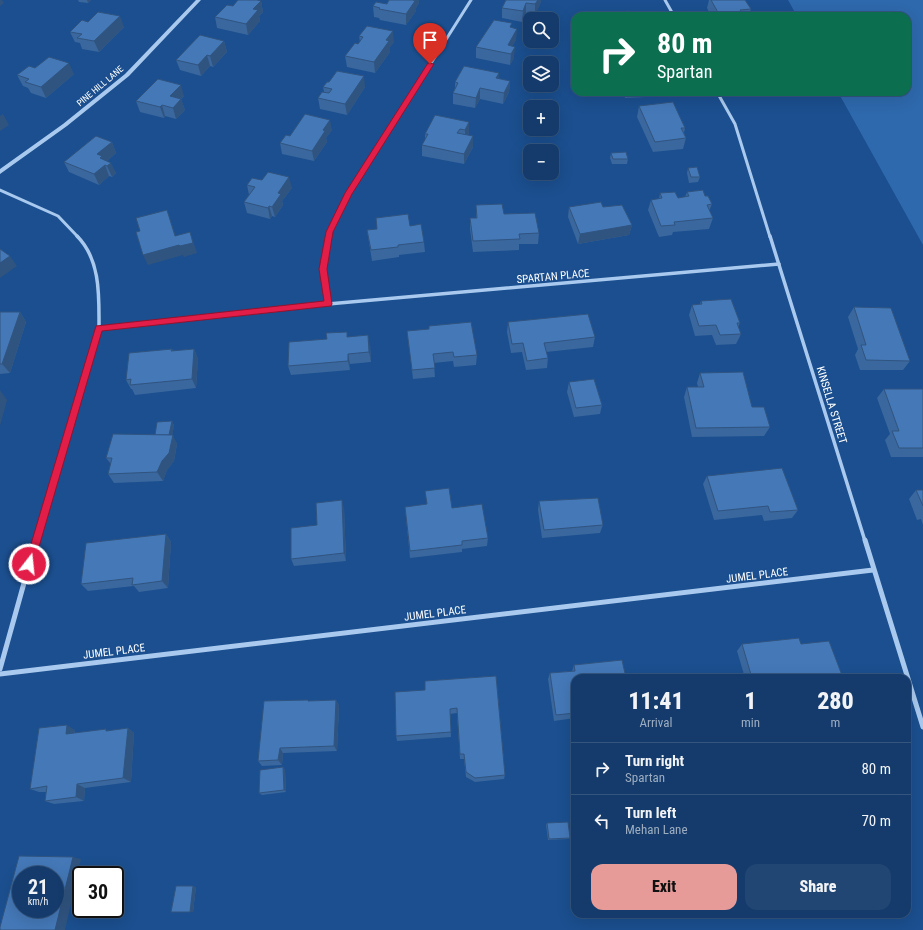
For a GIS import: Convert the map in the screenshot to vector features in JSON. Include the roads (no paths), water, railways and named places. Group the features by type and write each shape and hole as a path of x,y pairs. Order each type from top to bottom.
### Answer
{"street":[{"name":"PINE HILL LANE","path":"0,172 66,125 127,74 199,0"},
{"path":"328,304 323,269 330,232 349,193 471,0"},
{"path":"665,0 672,12"},
{"name":"KINSELLA STREET","path":"719,96 735,124 906,674"},
{"path":"0,190 58,216 81,240 94,265 99,292 99,328 0,669"},
{"name":"SPARTAN PLACE","path":"99,328 328,304 779,264"},
{"name":"JUMEL PLACE","path":"0,674 873,570"},
{"name":"KINSELLA STREET","path":"911,689 923,727"}]}
